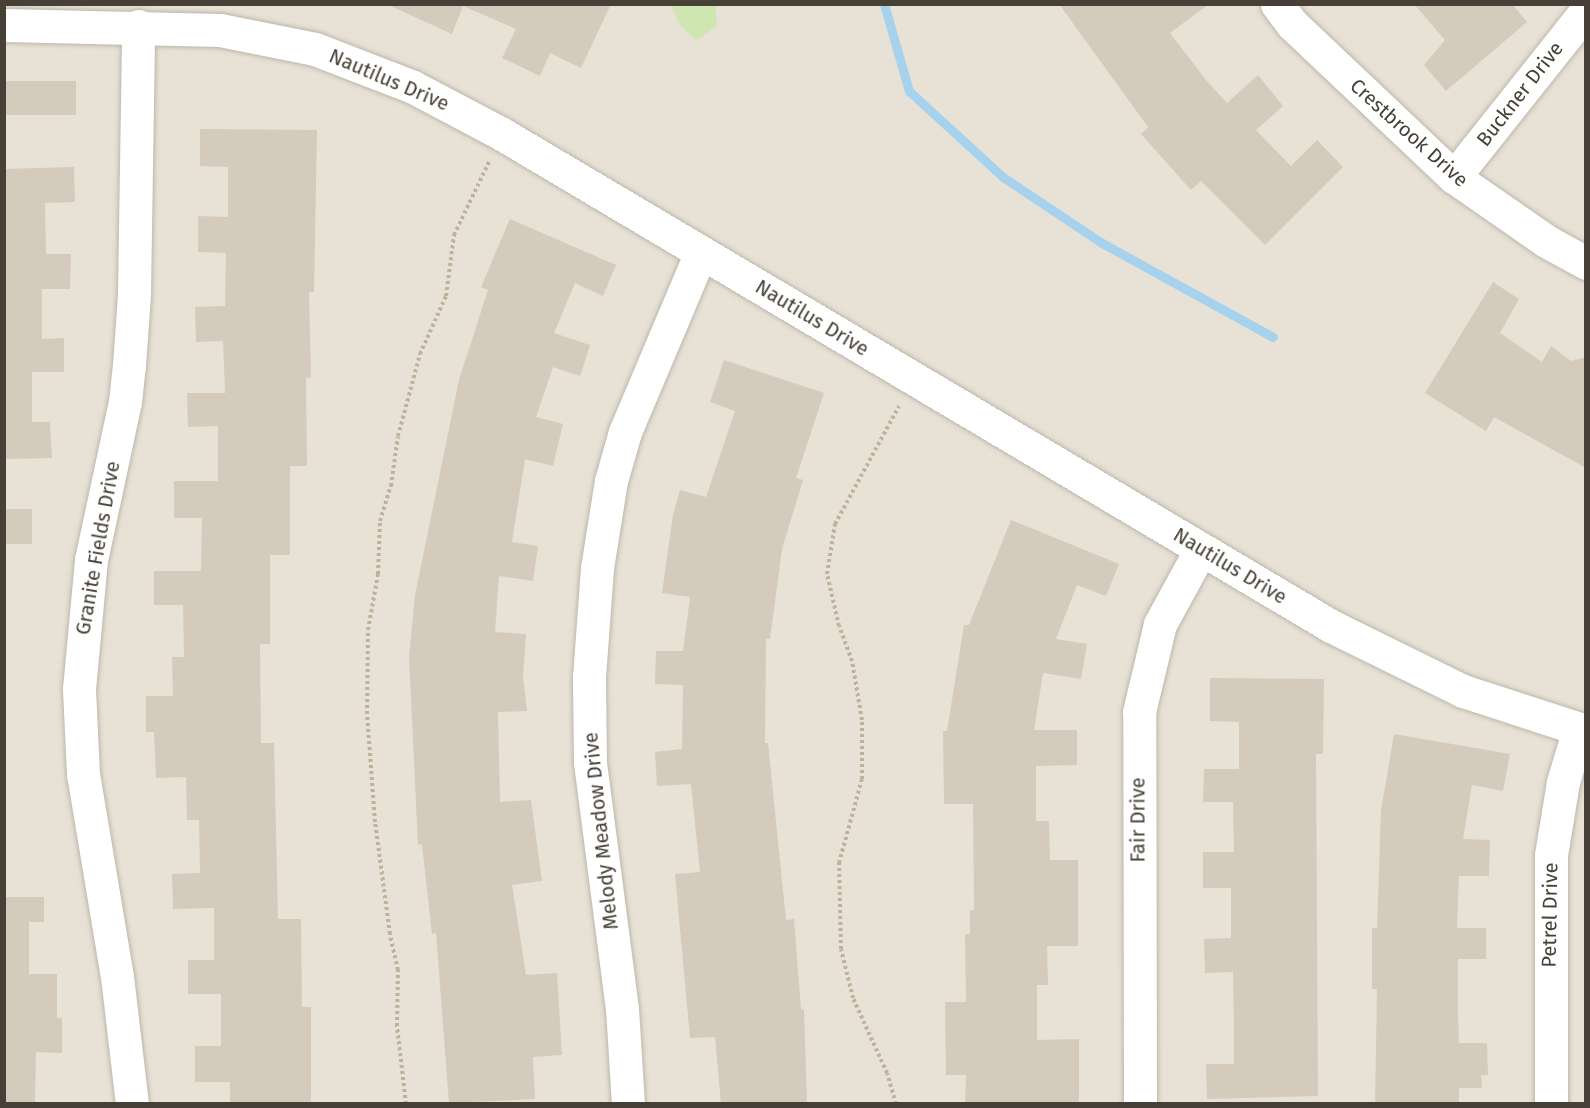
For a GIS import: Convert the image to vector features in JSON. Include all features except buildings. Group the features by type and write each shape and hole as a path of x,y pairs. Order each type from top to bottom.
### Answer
{"street":[{"name":"Crestbrook Drive","path":"1277,4 1292,24 1454,177 1546,241 1586,263"},
{"name":"Buckner Drive","path":"1454,177 1586,11"},
{"name":"Nautilus Drive","path":"4,25 138,26 220,30 270,37 364,66 466,113 1331,626 1463,691 1582,730"},
{"name":"Granite Fields Drive","path":"132,1104 117,977 83,774 79,689 92,560 125,402 131,336 138,26"},
{"name":"Melody Meadow Drive","path":"628,1104 622,1009 590,762 589,677 597,568 611,481 625,432 701,252"},
{"name":"Fair Drive","path":"1140,1104 1139,712 1149,654 1160,624 1201,549"},
{"name":"Petrel Drive","path":"1551,1104 1551,855 1563,782 1582,730"}],"path":[{"path":"406,1104 397,1026 398,970 390,934 375,822 367,714 368,630 378,574 380,521 391,486 398,436 420,354 446,296 454,235 489,162"},
{"path":"896,1104 887,1073 853,998 841,949 839,863 862,779 862,720 852,661 839,626 827,574 835,524 899,405"}],"shaded area":[{"path":"5,5 1585,5 1585,1103 5,1103"}],"green space":[{"path":"671,5 715,5 717,25 697,41 680,25"}],"waterway":[{"path":"884,4 909,91 1003,177 1102,243 1273,337"}]}
